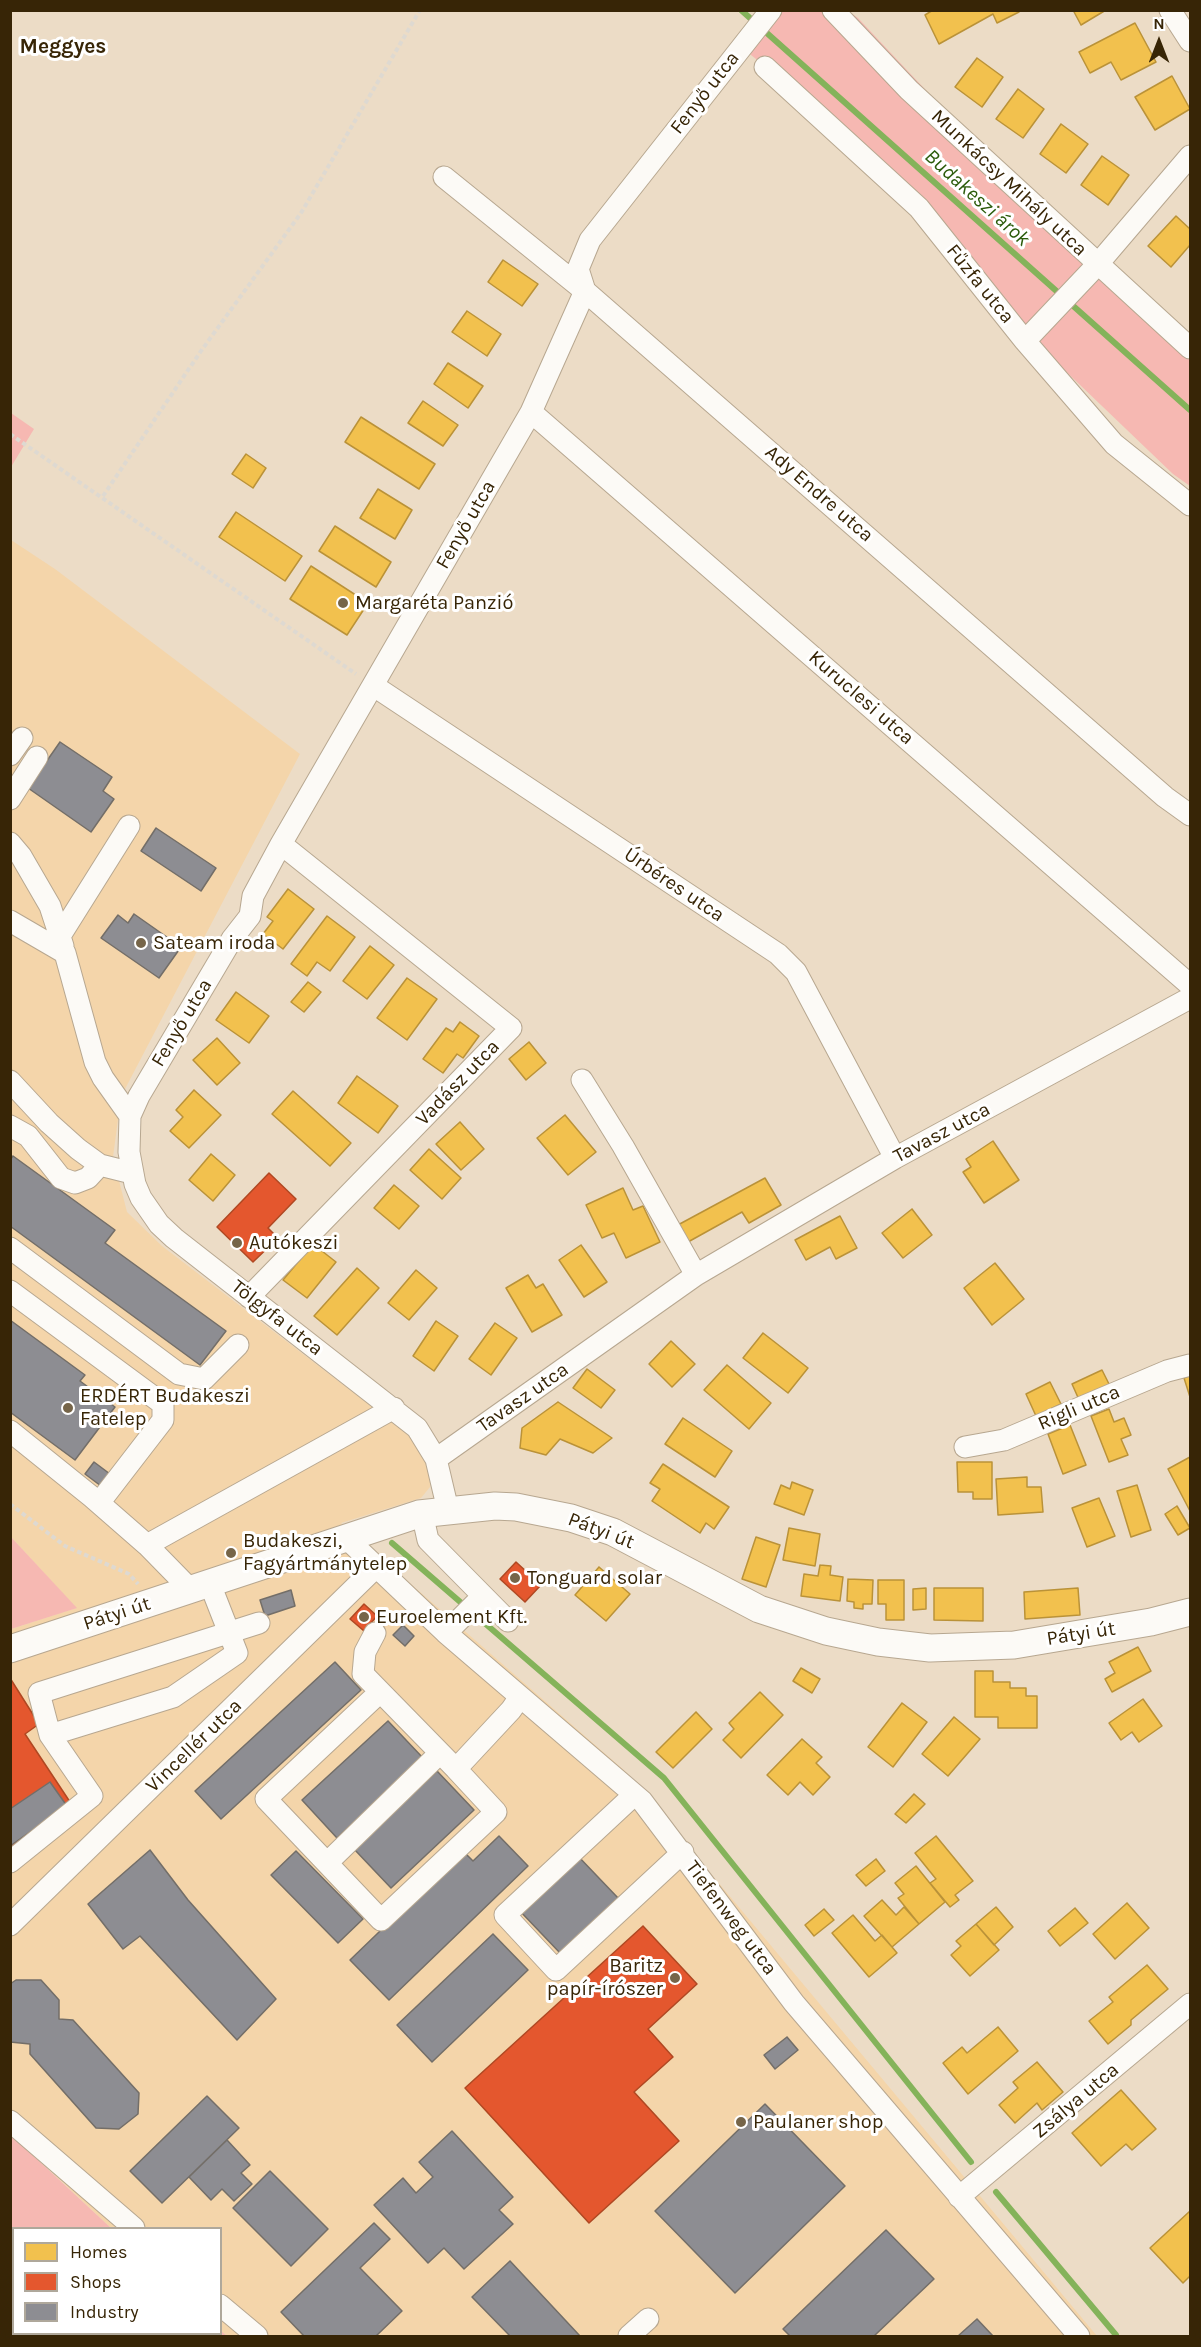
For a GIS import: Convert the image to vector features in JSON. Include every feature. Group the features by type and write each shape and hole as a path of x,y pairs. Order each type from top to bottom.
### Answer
{"main road":[{"name":"Pátyi út","path":"10,1649 345,1537 435,1512 516,1507 571,1518 613,1533 759,1609 826,1631 878,1642 930,1648 1014,1645 1140,1624 1191,1611"}],"street":[{"name":"Munkácsy Mihály utca","path":"833,10 909,90 1097,265 1191,348"},
{"path":"1170,10 1191,41"},
{"name":"Fenyő utca","path":"130,1116 139,1096 232,939 250,916 253,896 281,844 531,412 585,291 578,269 590,240 768,14"},
{"name":"Fűzfa utca","path":"765,67 919,208 1026,341 1114,444 1191,505"},
{"path":"1026,341 1097,265 1191,156"},
{"name":"Ady Endre utca","path":"444,177 585,291 1166,797 1191,815"},
{"name":"Kuruclesi utca","path":"531,412 1191,985"},
{"name":"Úrbéres utca","path":"374,686 778,954 796,972 894,1158"},
{"path":"10,799 37,757"},
{"path":"63,945 129,826"},
{"path":"10,843 21,856 50,906 63,945 94,1062 130,1116"},
{"name":"Vadász utca","path":"249,1297 511,1028 281,844"},
{"path":"10,921 63,945"},
{"name":"Tavasz utca","path":"436,1459 696,1275 894,1158 1191,998"},
{"path":"582,1080 623,1146 696,1275"},
{"path":"10,1081 49,1123 100,1165 132,1173"},
{"name":"Tölgyfa utca","path":"130,1116 128,1134 132,1173 141,1198 159,1224 417,1428 436,1459 435,1512 428,1540 508,1621"},
{"path":"10,1126 28,1136 61,1178 75,1183 88,1178 100,1165"},
{"path":"10,1144 34,1144"},
{"path":"10,1248 179,1374 204,1379 238,1345"},
{"path":"10,1291 163,1404 163,1420 99,1503"},
{"name":"Rigli utca","path":"965,1447 1004,1440 1167,1371 1191,1365"},
{"path":"147,1545 394,1408"},
{"path":"10,1431 200,1587 237,1653 173,1697 50,1735"},
{"name":"Tiefenweg utca","path":"345,1537 446,1633 634,1795 683,1852 794,2003 1079,2337"},
{"name":"Vincellér utca","path":"10,1925 376,1567"},
{"path":"446,1633 483,1596"},
{"path":"10,1862 92,1796 50,1735 39,1693 259,1623"},
{"path":"375,1633 365,1652 363,1674 496,1812 381,1920 266,1799 380,1692"},
{"path":"456,1769 511,1710 520,1697"},
{"path":"327,1863 440,1753"},
{"path":"634,1795 505,1915 556,1970 683,1852"},
{"name":"Zsálya utca","path":"959,2198 1191,2004"},
{"path":"10,2121 132,2227"},
{"path":"222,2306 257,2337"},
{"path":"628,2337 648,2319"}],"path":[{"path":"103,496 201,351 301,213 420,10"},
{"path":"10,434 103,496 374,686"},
{"path":"10,1504 65,1546 129,1574 156,1602"}],"shaded area":[{"path":"778,11 848,11 858,18 1029,200 1190,342 1190,486 1173,474 1032,339 861,143 746,51"},
{"path":"11,413 34,429 11,467"},
{"path":"11,540 55,569 300,754 125,1089 120,1104 113,1157 127,1212 162,1246 414,1439 429,1463 430,1487 421,1498 341,1523 626,1772 1097,2336 227,2336 222,2332 222,2227 110,2227 11,2134 11,1629 76,1608 11,1537"},
{"path":"11,1537 77,1608 11,1629"},
{"path":"10,2134 110,2227 12,2227 12,2335 222,2335 222,2332 227,2336 11,2336"}],"building: Homes":[{"path":"933,10 1018,10 1019,12 997,23 993,14 939,44 925,15"},
{"path":"1073,10 1106,10 1081,25"},
{"path":"1135,23 1156,62 1121,80 1111,62 1090,73 1079,52"},
{"path":"977,58 1003,77 982,107 955,87"},
{"path":"1172,76 1190,109 1155,130 1135,97"},
{"path":"1018,89 1044,109 1023,138 996,119"},
{"path":"1061,124 1088,144 1066,173 1040,154"},
{"path":"1102,156 1129,175 1108,205 1081,185"},
{"path":"1176,216 1190,229 1190,245 1171,267 1148,246"},
{"path":"503,260 538,284 522,306 488,282"},
{"path":"467,311 501,334 487,356 452,332"},
{"path":"448,363 483,386 468,408 434,384"},
{"path":"423,401 458,425 443,446 408,423"},
{"path":"361,417 435,464 419,489 345,442"},
{"path":"246,454 266,468 253,488 232,474"},
{"path":"378,489 412,510 395,539 360,518"},
{"path":"236,512 302,556 285,581 219,537"},
{"path":"335,526 391,562 376,587 319,551"},
{"path":"311,566 368,603 347,635 290,599"},
{"path":"288,889 314,909 283,949 263,934 273,921 267,917"},
{"path":"327,916 355,937 330,971 317,962 307,976 291,964"},
{"path":"370,946 394,965 367,999 343,981"},
{"path":"407,978 437,999 407,1040 377,1018"},
{"path":"308,982 321,992 304,1012 291,1002"},
{"path":"236,992 269,1016 249,1043 216,1020"},
{"path":"460,1022 479,1036 463,1058 457,1054 443,1073 423,1059 446,1028 453,1032"},
{"path":"217,1038 240,1063 217,1085 193,1060"},
{"path":"529,1042 546,1063 526,1080 509,1059"},
{"path":"357,1076 398,1106 378,1133 338,1103"},
{"path":"194,1090 221,1115 189,1148 170,1131 183,1117 176,1110"},
{"path":"293,1091 351,1143 330,1166 272,1114"},
{"path":"565,1115 596,1152 568,1175 537,1138"},
{"path":"460,1122 484,1149 461,1170 436,1144"},
{"path":"993,1141 1019,1180 984,1203 963,1172 971,1167 966,1159"},
{"path":"429,1149 461,1178 442,1199 410,1170"},
{"path":"211,1154 235,1175 213,1201 189,1180"},
{"path":"765,1178 781,1205 749,1223 742,1212 688,1242 676,1226"},
{"path":"394,1185 419,1206 399,1229 374,1208"},
{"path":"623,1188 633,1210 643,1206 660,1242 626,1258 614,1233 602,1238 586,1205"},
{"path":"912,1209 932,1235 903,1258 882,1233"},
{"path":"840,1216 857,1248 836,1259 830,1247 806,1260 795,1240"},
{"path":"313,1244 336,1262 307,1298 283,1280"},
{"path":"581,1245 607,1282 584,1297 559,1260"},
{"path":"995,1263 1024,1299 992,1325 964,1288"},
{"path":"357,1268 379,1288 337,1335 314,1316"},
{"path":"416,1270 437,1288 409,1320 388,1303"},
{"path":"528,1275 536,1288 543,1284 562,1315 532,1332 506,1288"},
{"path":"436,1321 458,1336 434,1371 413,1356"},
{"path":"495,1323 517,1338 491,1375 469,1359"},
{"path":"763,1333 808,1368 788,1393 743,1358"},
{"path":"671,1341 695,1364 672,1387 649,1364"},
{"path":"727,1365 771,1403 749,1429 704,1390"},
{"path":"587,1369 615,1390 601,1408 573,1388"},
{"path":"1102,1370 1111,1388 1080,1402 1072,1384"},
{"path":"1190,1375 1190,1397 1184,1378"},
{"path":"1050,1382 1061,1404 1036,1416 1026,1394"},
{"path":"558,1402 612,1438 593,1453 560,1439 546,1455 520,1448 522,1428"},
{"path":"1109,1409 1114,1422 1124,1418 1131,1435 1121,1439 1128,1455 1109,1462 1091,1416"},
{"path":"683,1418 732,1451 715,1477 665,1444"},
{"path":"1070,1425 1086,1465 1063,1474 1048,1434"},
{"path":"1190,1457 1190,1511 1168,1469"},
{"path":"957,1462 992,1462 992,1499 973,1499 973,1492 958,1492"},
{"path":"663,1464 729,1507 714,1529 706,1523 700,1533 652,1501 660,1489 650,1483"},
{"path":"1027,1477 1027,1487 1041,1487 1043,1512 998,1515 996,1479"},
{"path":"792,1482 813,1490 804,1515 774,1504 781,1485 790,1489"},
{"path":"1137,1485 1151,1530 1131,1537 1117,1491"},
{"path":"1099,1498 1115,1536 1087,1547 1072,1508"},
{"path":"1177,1506 1190,1528 1178,1535 1165,1514"},
{"path":"789,1528 820,1534 815,1566 783,1560"},
{"path":"756,1537 780,1545 766,1587 742,1579"},
{"path":"820,1565 831,1566 830,1575 843,1577 840,1601 801,1596 804,1574 818,1576"},
{"path":"599,1567 630,1594 606,1621 575,1595"},
{"path":"848,1579 873,1580 872,1604 863,1604 863,1609 854,1608 854,1602 847,1601"},
{"path":"878,1580 904,1580 904,1620 886,1620 886,1604 878,1604"},
{"path":"926,1588 926,1609 913,1610 913,1589"},
{"path":"934,1588 983,1588 983,1621 934,1620"},
{"path":"1078,1588 1080,1615 1025,1619 1024,1592"},
{"path":"1138,1647 1151,1671 1112,1692 1105,1679 1115,1673 1109,1662"},
{"path":"801,1668 820,1679 812,1693 793,1681"},
{"path":"975,1671 993,1671 993,1682 1010,1682 1010,1688 1026,1688 1026,1696 1037,1696 1037,1728 998,1728 998,1717 975,1717"},
{"path":"760,1692 783,1715 741,1758 723,1740 734,1729 729,1723"},
{"path":"1143,1699 1162,1726 1139,1742 1132,1732 1121,1740 1109,1723"},
{"path":"902,1703 927,1722 893,1767 868,1747"},
{"path":"696,1712 712,1729 673,1768 656,1752"},
{"path":"954,1717 980,1739 948,1776 922,1754"},
{"path":"802,1739 822,1757 816,1763 830,1777 813,1795 800,1782 788,1795 767,1775"},
{"path":"914,1794 925,1804 906,1823 895,1814"},
{"path":"936,1836 973,1881 955,1895 959,1900 950,1907 930,1883 936,1879 915,1853"},
{"path":"876,1859 885,1871 866,1886 856,1875"},
{"path":"916,1866 945,1902 919,1924 898,1898 904,1894 895,1883"},
{"path":"882,1900 896,1915 904,1907 919,1924 892,1947 864,1916"},
{"path":"1127,1903 1149,1928 1115,1959 1093,1934"},
{"path":"996,1907 1013,1927 994,1945 976,1924"},
{"path":"1075,1908 1088,1923 1060,1946 1048,1931"},
{"path":"824,1909 834,1920 814,1936 805,1925"},
{"path":"853,1915 875,1941 882,1935 897,1953 869,1977 832,1933"},
{"path":"976,1924 999,1950 970,1976 951,1955 961,1946 956,1941"},
{"path":"1147,1965 1168,1989 1131,2020 1131,2025 1108,2044 1089,2021 1113,2002 1109,1997"},
{"path":"998,2027 1018,2051 968,2094 943,2063 962,2047 967,2053"},
{"path":"1037,2062 1063,2092 1042,2110 1037,2103 1015,2123 999,2105 1018,2088 1013,2082"},
{"path":"1121,2090 1156,2129 1132,2150 1126,2144 1101,2166 1072,2133"},
{"path":"1190,2211 1190,2276 1183,2283 1150,2248"}],"building: Shops":[{"path":"269,1173 296,1199 268,1228 278,1238 253,1262 217,1227"},
{"path":"516,1562 541,1585 525,1602 500,1579"},
{"name":"Euroelement Kft.","path":"364,1604 377,1616 364,1631 350,1619"},
{"path":"10,1678 39,1724 25,1734 74,1808 10,1851"},
{"path":"643,1926 697,1984 648,2029 673,2057 634,2092 679,2141 589,2223 465,2088"}],"building: Industry":[{"path":"60,742 112,777 103,791 114,799 91,832 28,788"},
{"path":"156,828 216,868 201,891 141,851"},
{"name":"Sateam iroda","path":"134,914 181,947 159,978 101,938 118,915 128,923"},
{"path":"13,1156 115,1230 105,1243 226,1331 200,1365 10,1226 10,1160"},
{"path":"10,1320 85,1375 80,1381 115,1407 75,1460 10,1412"},
{"path":"94,1462 110,1474 101,1486 85,1474"},
{"path":"291,1590 295,1606 265,1616 260,1600"},
{"path":"403,1625 414,1636 405,1646 393,1635"},
{"path":"335,1662 361,1690 221,1819 195,1791"},
{"path":"388,1721 423,1758 337,1838 302,1800"},
{"path":"437,1771 474,1810 391,1888 354,1849"},
{"path":"50,1782 67,1806 10,1846 10,1809"},
{"path":"499,1836 528,1866 389,2000 350,1960 463,1851 473,1861"},
{"path":"150,1850 188,1900 276,1999 237,2040 140,1936 123,1949 88,1904"},
{"path":"296,1851 363,1919 338,1943 271,1875"},
{"path":"576,1854 619,1899 561,1954 518,1909"},
{"path":"493,1934 528,1970 432,2062 397,2025"},
{"path":"16,1980 41,1980 59,2000 59,2019 73,2020 139,2093 138,2114 119,2129 96,2128 30,2054 30,2044 10,2042 10,1984"},
{"path":"787,2037 798,2050 775,2069 764,2055"},
{"path":"207,2096 239,2128 162,2203 130,2171"},
{"path":"765,2104 845,2186 735,2293 655,2211"},
{"path":"452,2131 513,2197 499,2210 513,2224 464,2269 444,2248 428,2263 374,2205 403,2178 416,2193 433,2177 419,2162"},
{"path":"227,2140 250,2165 241,2173 252,2184 234,2201 222,2189 211,2200 189,2177"},
{"path":"270,2171 328,2229 291,2266 233,2208"},
{"path":"374,2223 390,2239 360,2268 402,2311 376,2336 304,2336 281,2312"},
{"path":"886,2230 934,2279 874,2336 790,2336 783,2329"},
{"path":"510,2261 580,2336 510,2336 472,2297"},
{"path":"977,2319 993,2336 958,2336"}],"waterway":[{"name":"Budakeszi árok","path":"741,10 1190,410"},
{"path":"392,1543 664,1778 971,2162"},
{"path":"996,2192 1116,2335"}],"place":[{"name":"Margaréta Panzió","path":"343,603"},
{"name":"Sateam iroda","path":"141,943"},
{"name":"Autókeszi","path":"237,1243"},
{"name":"ERDÉRT Budakeszi Fatelep","path":"68,1408"},
{"name":"Budakeszi, Fagyártmánytelep","path":"231,1553"},
{"name":"Tonguard solar","path":"515,1578"},
{"name":"Euroelement Kft.","path":"364,1617"},
{"name":"Baritz papír-írószer","path":"675,1978"},
{"name":"Paulaner shop","path":"741,2122"}],"district":[{"name":"Meggyes","path":"63,47"}]}
